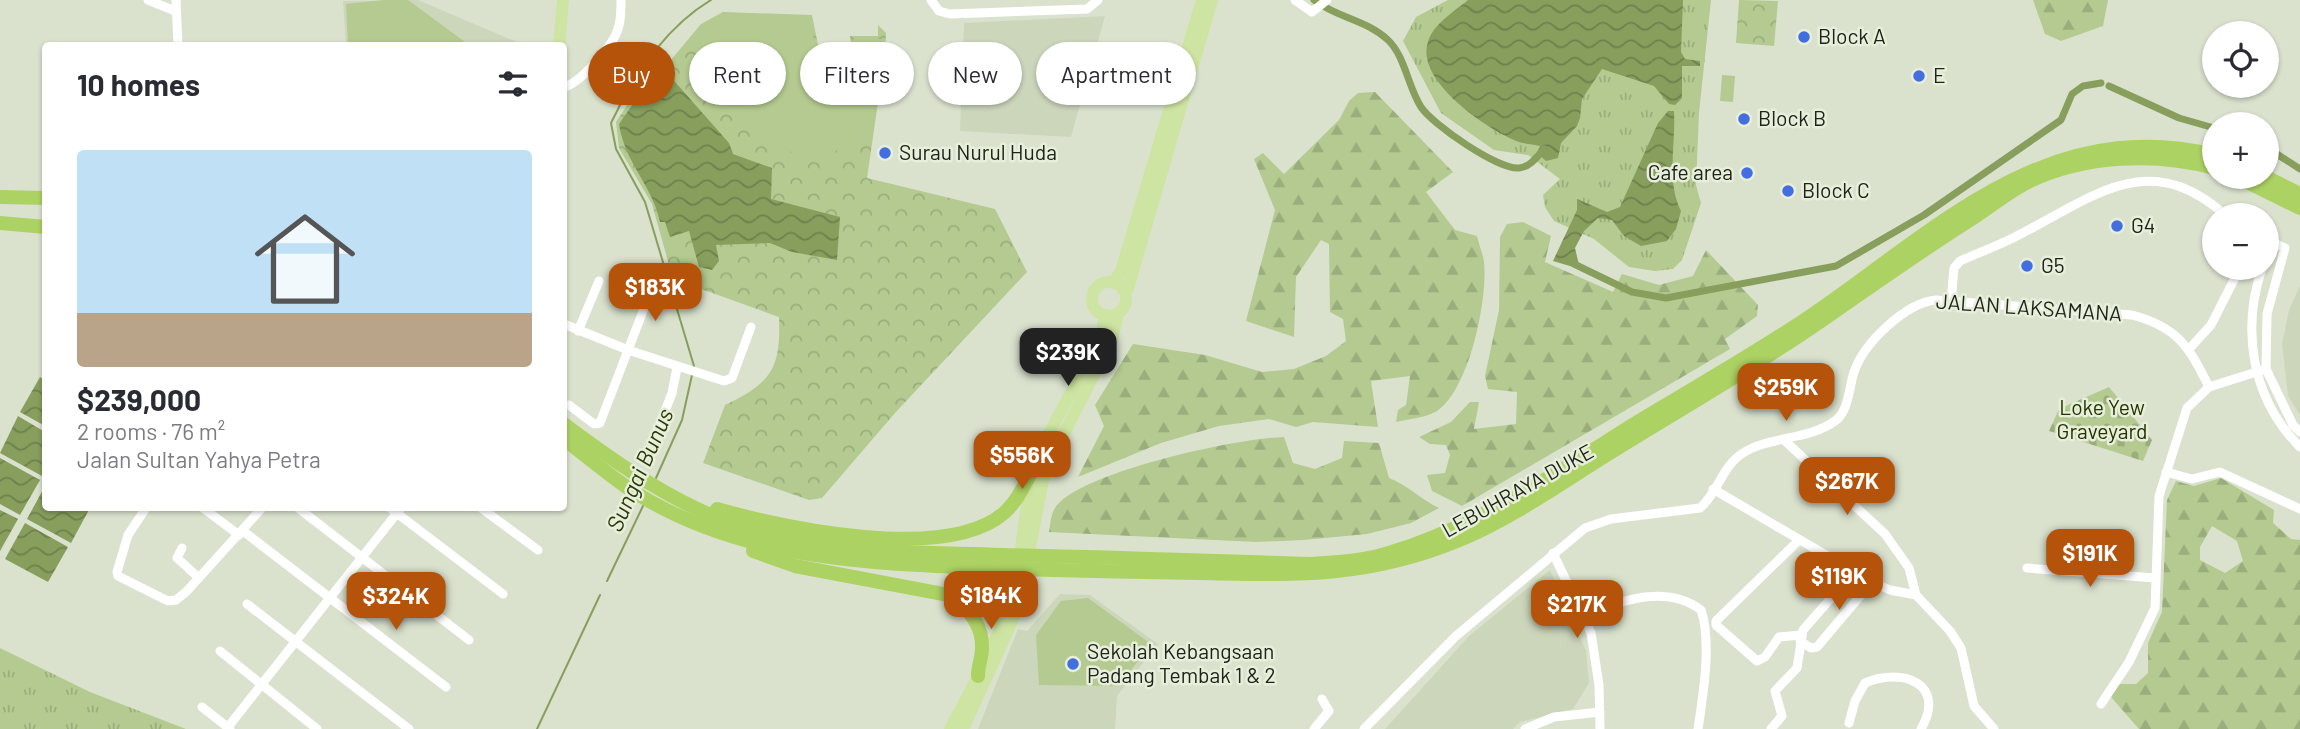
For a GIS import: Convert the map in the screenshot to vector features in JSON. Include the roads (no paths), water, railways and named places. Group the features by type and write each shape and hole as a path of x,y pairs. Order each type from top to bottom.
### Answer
{"highway":[{"name":"LEBUHRAYA DUKE","path":"567,441 691,520 787,551 865,564 1311,564 1387,554 1453,530 1804,327 1976,201 2040,166 2084,152 2148,146 2202,156"},
{"path":"2279,177 2300,186"},
{"path":"2279,184 2300,194"},
{"path":"2261,189 2300,208"},
{"path":"0,197 42,198"},
{"path":"0,223 42,226"},
{"name":"LEBUHRAYA DUKE","path":"567,427 632,483"},
{"path":"674,497 741,516 843,535 922,537 948,534 994,520 1013,503 1038,459"},
{"name":"LEBUHRAYA DUKE","path":"654,495 674,497 742,527 790,540 878,551 1113,565"},
{"path":"691,520 721,539 795,566 940,591 1013,607"},
{"path":"940,591 967,609 978,624 982,644 978,676"}],"main road":[{"path":"559,42 563,0"},
{"path":"1114,282 1121,271 1202,0"},
{"path":"950,729 1013,607 1026,503 1038,459 1112,314 1126,301 1125,291 1212,0"},
{"path":"1112,314 1094,306 1092,294 1102,283 1114,282 1125,291"},
{"path":"963,729 1013,607 1045,471 1112,339 1112,314"}],"street":[{"path":"148,0 175,11"},
{"path":"176,0 178,42"},
{"path":"567,85 577,79 614,37 620,21 621,0"},
{"path":"931,0 939,11 950,14 1087,9 1098,0"},
{"path":"1295,0 1312,12 1326,1"},
{"path":"1951,302 1954,268 1960,261 2015,237 2102,190 2136,181 2169,184 2202,194 2212,203"},
{"path":"2279,245 2285,248 2279,270"},
{"path":"2190,348 2211,325 2234,280"},
{"path":"2260,280 2251,346 2255,372 2270,404 2300,447"},
{"path":"2276,280 2267,314 2266,369 2293,425 2300,432"},
{"path":"578,331 599,281"},
{"path":"569,405 598,425 653,285"},
{"name":"JALAN LAKSAMANA","path":"1364,729 1456,636 1585,528 1598,522 1700,508 1742,453 1833,423 1840,416 1856,368 1866,352 1902,312 1927,301 2132,315 2152,320 2172,332 2190,348 2209,387"},
{"path":"567,326 677,368 724,382 732,378 751,327"},
{"path":"653,442 672,393 677,368"},
{"path":"2101,704 2129,662 2155,608 2159,496 2187,408 2209,387 2266,369"},
{"path":"1784,440 1885,534 1909,568 1916,595 1961,648 1974,706 1994,729"},
{"path":"2166,472 2192,479 2220,472 2300,509"},
{"path":"1713,489 1872,582 1890,590 1916,595"},
{"path":"144,511 128,535 118,576 161,601 176,600 259,511"},
{"path":"208,511 241,533 446,687"},
{"path":"302,511 469,640"},
{"path":"202,707 229,728 395,511"},
{"path":"399,511 503,594"},
{"path":"485,511 538,550"},
{"path":"1798,541 1716,621 1716,625 1757,661 1765,657 1779,637 1800,638 1811,648 1817,647 1872,582"},
{"path":"182,548 177,558 198,577"},
{"path":"1553,553 1583,614 1596,658 1600,729"},
{"path":"2027,568 2155,578"},
{"path":"1771,729 1782,716 1775,691 1797,668 1800,638 1854,572"},
{"path":"1583,614 1619,604 1626,598 1642,597 1677,597 1700,610 1704,620 1704,673 1698,729"},
{"path":"247,604 409,729"},
{"path":"220,651 317,729"},
{"path":"1849,723 1855,701 1866,683 1894,674 1906,676 1920,685 1928,697 1929,714 1921,729"},
{"path":"1314,729 1329,711 1322,699"},
{"path":"1525,729 1554,717 1600,712"}],"water":[{"path":"1468,0 1683,0 1681,52 1685,59 1700,61 1700,66 1682,66 1682,98 1675,105 1669,104 1654,86 1602,69 1582,99 1577,126 1561,143 1558,158 1546,161 1537,153 1540,146 1501,134 1470,113 1442,86 1432,72 1427,57 1428,42 1434,30"},
{"path":"675,82 689,98 689,105 695,105 729,143 733,154 772,168 771,199 840,217 837,260 792,252 770,243 716,245 719,261 712,270 699,267 689,231 670,237 665,222 660,222 651,197 627,151 619,124 632,105 675,105"},
{"path":"1668,111 1674,111 1673,175 1676,200 1681,211 1676,229 1667,241 1641,246 1624,236 1612,220 1598,218 1584,231 1575,248 1580,269 1553,261 1577,210 1577,199 1607,212 1620,207 1658,123"},
{"path":"40,377 42,378 42,424 20,412"},
{"path":"18,416 42,430 42,476 0,453"},
{"path":"0,458 40,480 20,515 0,504"},
{"path":"42,492 42,511 88,511 71,543 27,519"},
{"path":"0,510 18,519 0,551"},
{"path":"25,523 68,547 48,582 5,559"}],"waterway":[{"name":"Sungai Bunus","path":"694,366 645,202 616,149 611,123 652,54 679,24 711,0"},
{"path":"1314,0 1370,27 1388,40 1398,54 1421,107 1466,145 1496,162 1519,168 1530,164 1544,149"},
{"path":"1574,264 1632,292 1666,298 1836,266 1924,215 2061,120 2072,94 2083,86 2101,83"},
{"path":"2109,86 2179,118 2202,125"},
{"path":"2279,155 2300,169"},
{"name":"Sungai Bunus","path":"656,478 682,420 692,375"},
{"name":"Sungai Bunus","path":"607,581 643,506"},
{"name":"Sungai Bunus","path":"537,729 600,595"}],"place":[{"name":"Block A","path":"1804,37"},
{"name":"E","path":"1919,76"},
{"name":"Block B","path":"1744,119"},
{"name":"Surau Nurul Huda","path":"885,153"},
{"name":"Cafe area","path":"1747,173"},
{"name":"Block C","path":"1788,191"},
{"name":"G4","path":"2117,226"},
{"name":"G5","path":"2027,266"},
{"name":"Sekolah Kebangsaan Padang Tembak 1 & 2","path":"1073,664"}],"park label":[{"name":"Loke Yew Graveyard","path":"2102,420"}]}
